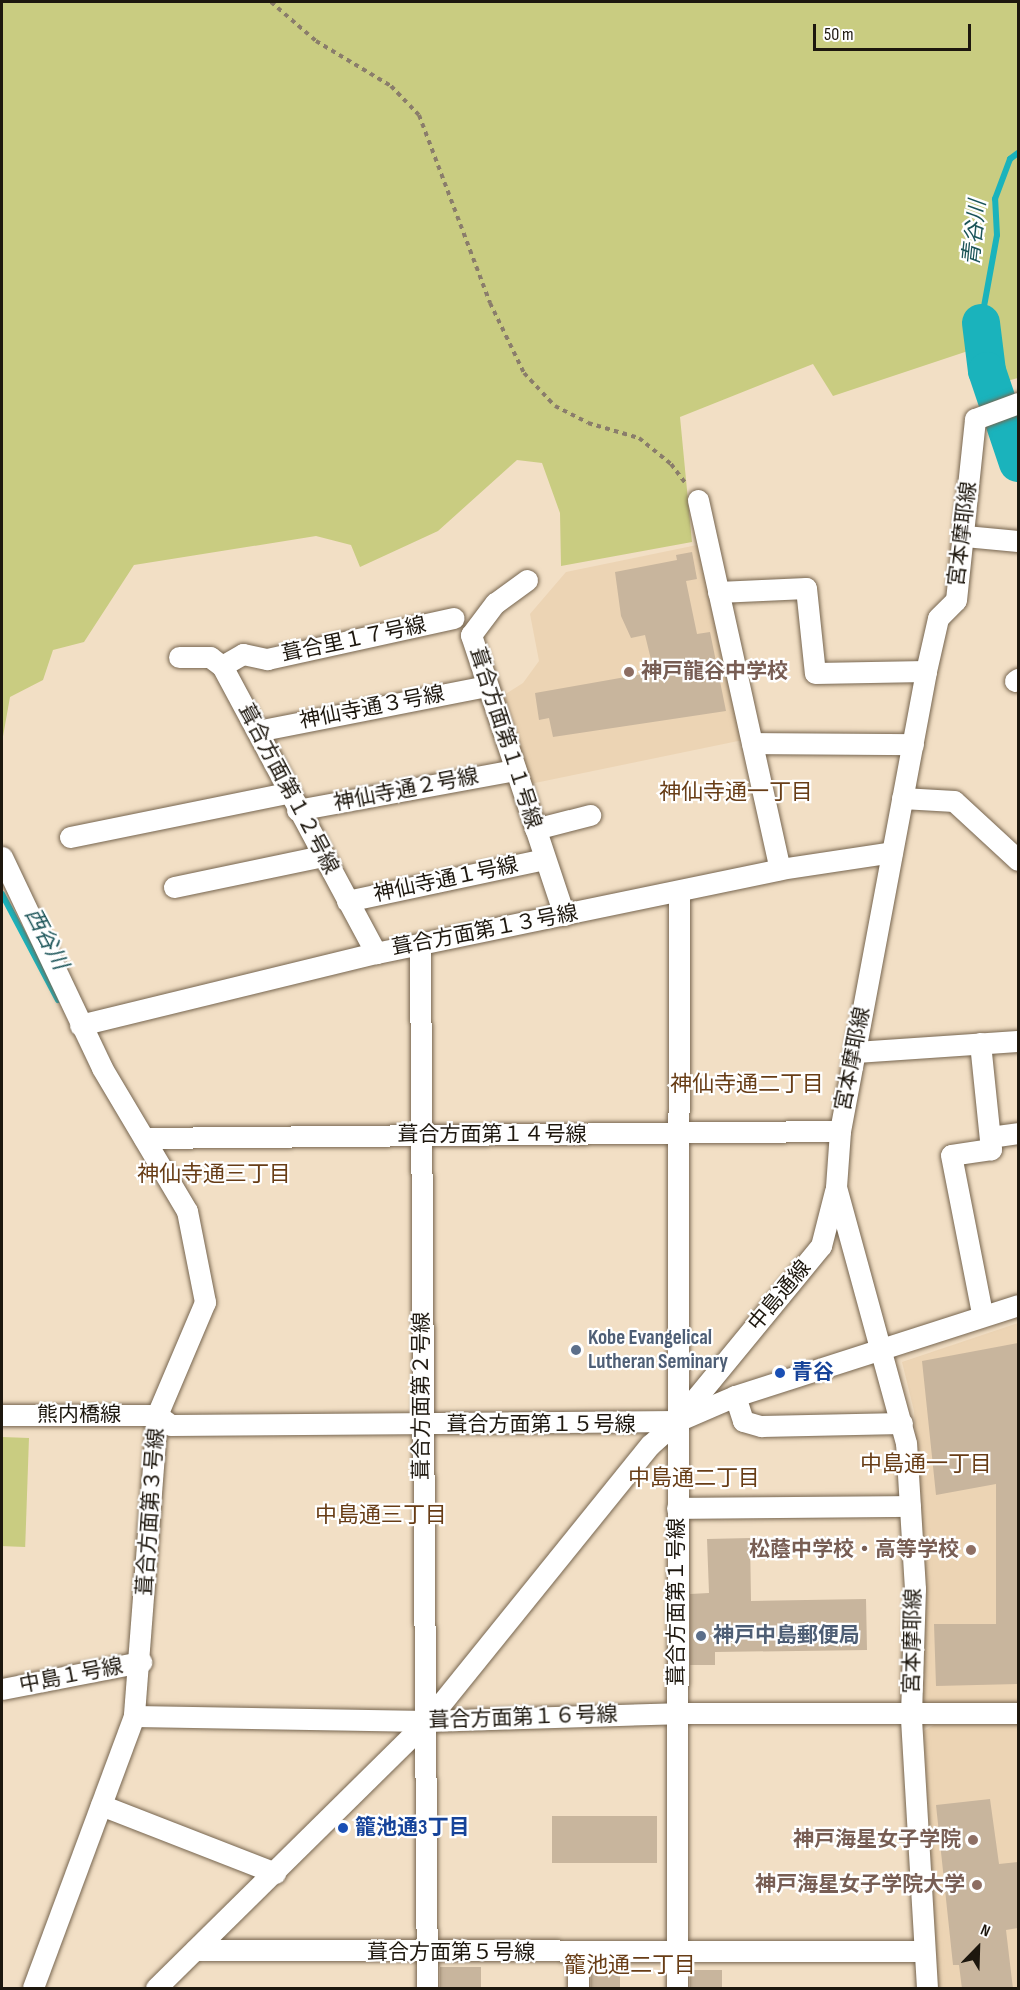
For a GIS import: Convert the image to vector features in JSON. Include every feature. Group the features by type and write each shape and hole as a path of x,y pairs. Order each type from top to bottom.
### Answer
{"street":[{"name":"宮本摩耶線","path":"927,1989 922,1951 911,1715 910,1506 902,1423 880,1353 836,1188 840,1131 926,671 938,618 956,600 965,536 975,418 1018,402"},
{"path":"698,500 780,869"},
{"path":"965,536 1018,541"},
{"name":"葺合方面第１１号線","path":"527,580 495,603 471,635 564,915"},
{"path":"718,592 806,588 815,673 926,671"},
{"name":"葺合里１７号線","path":"222,666 243,654 267,659 454,618"},
{"path":"179,657 210,657 222,666"},
{"name":"葺合方面第１２号線","path":"222,666 292,802 376,953"},
{"name":"神仙寺通３号線","path":"257,731 487,686"},
{"path":"752,743 913,744"},
{"name":"神仙寺通２号線","path":"70,837 515,770"},
{"path":"902,798 954,801 1018,860"},
{"path":"535,829 590,815"},
{"name":"葺合方面第１３号線","path":"80,1025 376,953 780,869 892,852"},
{"path":"174,887 322,856"},
{"name":"葺合方面第３号線","path":"2,858 80,1025 188,1211 205,1302 157,1415 141,1662 134,1716 33,1989"},
{"name":"神仙寺通１号線","path":"347,901 545,859"},
{"name":"葺合方面第１号線","path":"677,1989 678,892"},
{"name":"葺合方面第２号線","path":"420,945 423,1134 421,1426 427,1721 427,1989"},
{"path":"855,1052 1018,1041"},
{"path":"981,1043 991,1149 951,1155 982,1313"},
{"name":"葺合方面第１４号線","path":"144,1138 423,1134 676,1136 840,1131"},
{"path":"990,1137 1018,1133"},
{"name":"中島通線","path":"677,1421 821,1246 836,1188"},
{"path":"156,1989 427,1721 650,1445 677,1421 735,1396 880,1353 982,1313 1018,1305"},
{"path":"735,1396 743,1421 761,1426 902,1423"},
{"name":"熊内橋線","path":"2,1415 157,1415"},
{"name":"葺合方面第１５号線","path":"157,1415 171,1425 421,1426 677,1421"},
{"path":"677,1508 910,1506"},
{"name":"中島１号線","path":"2,1689 141,1662"},
{"name":"葺合方面第１６号線","path":"134,1716 427,1721 677,1713 911,1715 1018,1713"},
{"path":"101,1805 275,1873"},
{"name":"葺合方面第５号線","path":"195,1950 427,1954 922,1951"},
{"path":"578,1953 578,1989"}],"path":[{"path":"271,2 316,41 391,86 419,115 486,293 524,373 555,406 588,423 639,438 671,464 698,500"}],"shaded area":[{"name":"神戸龍谷中学校","path":"697,545 743,740 530,784 501,697 523,683 539,661 530,614 566,572"},
{"name":"松蔭中学校・高等学校","path":"1018,1323 1018,1702 922,1704 920,1501 914,1411 902,1362"},
{"name":"神戸海星女子学院","path":"1018,1724 1018,1988 938,1988 924,1731 934,1725"}],"green space":[{"path":"2,2 1018,2 1018,378 1003,382 971,350 833,396 813,364 680,417 692,542 561,566 560,513 542,463 517,460 438,531 360,567 351,545 316,536 134,565 84,642 53,650 43,680 10,697 2,742"},
{"path":"2,1437 29,1438 25,1547 2,1546"}],"building":[{"path":"692,552 697,579 686,581 697,634 710,632 726,711 553,737 549,718 539,720 535,693 654,672 645,635 631,638 621,616 615,572 677,560 676,555"},
{"path":"1018,1343 1018,1684 936,1686 934,1624 996,1624 996,1484 936,1495 922,1361"},
{"path":"750,1538 751,1601 866,1599 867,1650 715,1652 715,1665 690,1665 690,1594 709,1593 707,1539"},
{"path":"990,1799 999,1864 1018,1862 1018,1928 1006,1930 1013,1989 962,1989 959,1965 953,1965 936,1805"},
{"path":"552,1816 657,1816 657,1863 552,1863"},
{"path":"440,1967 481,1967 481,1988 440,1988"},
{"path":"591,1968 620,1968 620,1988 591,1988"},
{"path":"690,1970 722,1970 722,1988 690,1988"}],"waterway":[{"name":"青谷川","path":"981,323 997,235 995,199 1010,159 1018,153"},
{"path":"981,323 987,371 1018,463"},
{"name":"西谷川","path":"2,894 58,1000"}],"place":[{"name":"神戸龍谷中学校","path":"629,672"},
{"name":"Kobe Evangelical Lutheran Seminary","path":"576,1350"},
{"name":"青谷","path":"780,1373"},
{"name":"松蔭中学校・高等学校","path":"971,1550"},
{"name":"神戸中島郵便局","path":"701,1636"},
{"name":"籠池通3丁目","path":"343,1828"},
{"name":"神戸海星女子学院","path":"973,1840"},
{"name":"神戸海星女子学院大学","path":"977,1885"}],"district":[{"name":"神仙寺通一丁目","path":"736,793"},
{"name":"神仙寺通二丁目","path":"747,1085"},
{"name":"神仙寺通三丁目","path":"214,1175"},
{"name":"中島通一丁目","path":"926,1465"},
{"name":"中島通二丁目","path":"694,1479"},
{"name":"中島通三丁目","path":"381,1516"},
{"name":"籠池通二丁目","path":"630,1966"}]}
